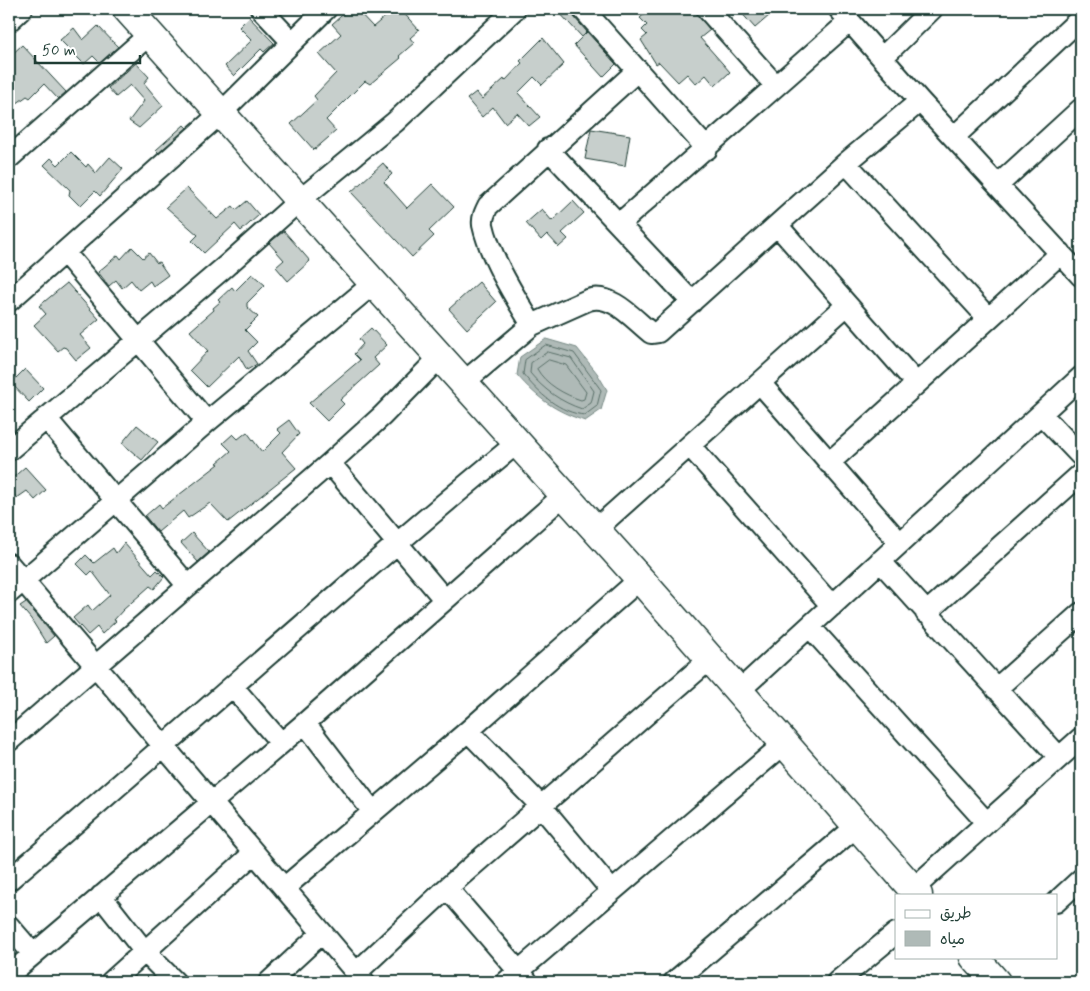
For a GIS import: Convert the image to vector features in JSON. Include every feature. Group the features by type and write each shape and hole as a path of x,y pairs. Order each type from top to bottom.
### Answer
{"highway":[{"path":"127,9 300,200 373,284 596,529 916,892"}],"street":[{"path":"9,21 22,9"},
{"path":"261,9 292,42"},
{"path":"9,302 221,113 326,9"},
{"path":"9,450 226,266 300,200 395,122 514,9"},
{"path":"583,9 706,149"},
{"path":"707,9 776,86"},
{"path":"882,58 929,10"},
{"path":"619,224 776,86 844,15 920,101 1081,276"},
{"path":"954,137 1081,18"},
{"path":"9,158 150,34"},
{"path":"532,325 504,276 483,219 488,206 548,149 638,70"},
{"path":"464,384 532,325 588,300 596,298 621,307 654,334 846,163 920,101"},
{"path":"998,185 1081,109"},
{"path":"548,149 692,302"},
{"path":"846,163 988,318"},
{"path":"777,224 916,384"},
{"path":"64,253 207,422"},
{"path":"829,463 1061,253"},
{"path":"16,587 207,422 373,284"},
{"path":"596,529 847,304"},
{"path":"9,741 330,463 382,416 440,357"},
{"path":"739,691 1081,377"},
{"path":"760,383 900,544"},
{"path":"1041,414 1081,456"},
{"path":"46,418 188,586"},
{"path":"9,880 233,687 396,542 517,443"},
{"path":"690,446 832,606"},
{"path":"330,463 444,599"},
{"path":"926,613 1081,474"},
{"path":"9,975 281,743 564,495"},
{"path":"880,561 1059,757"},
{"path":"9,564 16,587 96,666 360,978 446,888 710,659"},
{"path":"284,888 468,731 640,579"},
{"path":"996,690 1081,613"},
{"path":"810,627 986,822"},
{"path":"233,687 281,743"},
{"path":"304,723 373,812"},
{"path":"468,731 541,806 611,890"},
{"path":"916,892 986,822 1081,738"},
{"path":"446,888 517,979 611,890 785,743"},
{"path":"683,980 858,824"},
{"path":"111,982 254,853"},
{"path":"1058,900 1081,879"},
{"path":"101,896 145,952 175,982"},
{"path":"9,926 33,954"},
{"path":"269,982 322,933"},
{"path":"837,982 895,934"}],"water":[{"path":"546,339 577,348 597,373 607,390 601,410 585,421 565,413 548,403 532,391 517,375 520,357"}],"building":[{"path":"349,9 356,9 373,27 394,9 400,9 419,30 410,38 414,43 399,56 401,58 370,84 365,81 326,120 336,131 314,150 291,124 317,100 314,96 336,73 319,54 341,34 332,24"},
{"path":"556,9 571,9 574,17 587,32 582,37"},
{"path":"650,9 693,9 710,30 700,38 730,72 715,86 706,75 696,84 687,74 678,82 659,62 656,64 641,40 647,35 642,30 647,25 640,18"},
{"path":"738,9 777,9 755,28"},
{"path":"249,17 274,43 264,52 261,49 234,76 225,66 252,40 239,27"},
{"path":"98,26 118,47 100,63 93,56 84,64 60,40 74,28 83,40"},
{"path":"587,32 616,64 603,77 574,45"},
{"path":"543,38 564,64 542,85 534,77 518,93 540,117 529,126 517,113 505,123 493,107 482,117 467,99 476,92 482,99 504,79 505,81 522,63 520,61"},
{"path":"22,45 66,92 58,99 44,84 30,98 27,96 9,109 9,57"},
{"path":"136,63 149,77 144,83 163,106 139,128 129,121 144,101 130,85 116,97 108,88"},
{"path":"184,125 187,128 159,153 156,150"},
{"path":"591,129 630,135 625,166 585,159"},
{"path":"71,152 86,167 88,164 96,173 110,157 123,169 100,196 95,191 80,206 69,195 70,190 44,165 51,158 58,165"},
{"path":"383,163 392,174 384,182 407,208 432,184 454,207 429,231 434,236 412,257 351,192"},
{"path":"187,188 217,219 233,206 236,210 247,201 259,215 241,231 235,224 204,253 192,241 198,235 166,207"},
{"path":"573,201 584,213 562,233 568,239 559,247 547,234 541,240 526,223 542,209 552,221"},
{"path":"284,231 310,261 288,281 276,267 284,260 269,243"},
{"path":"132,247 143,258 149,253 157,263 159,262 168,275 153,286 150,281 139,290 131,280 122,288 116,280 109,286 98,272 118,255 121,259"},
{"path":"252,274 265,285 247,303 247,307 258,317 245,330 257,342 248,351 257,364 247,370 239,356 207,387 190,370 208,351 190,331 214,310 213,308 220,302 218,300 232,287 235,291"},
{"path":"479,282 496,302 467,329 449,309"},
{"path":"67,283 99,319 80,335 91,348 76,360 66,348 63,347 58,351 34,325 46,314 39,306"},
{"path":"371,328 387,345 373,358 379,365 340,400 344,404 327,421 309,403 360,360 354,354 363,344 359,339"},
{"path":"25,369 43,388 29,402 11,383"},
{"path":"289,420 299,434 282,452 296,468 228,522 210,503 188,518 183,511 158,532 145,516 159,504 162,508 219,464 217,463 231,451 223,443 233,434 238,439 247,432 262,452 281,433 277,429"},
{"path":"137,425 158,442 142,460 122,443"},
{"path":"25,467 46,490 35,500 27,491 17,498 9,489 9,481"},
{"path":"192,533 209,552 198,562 181,543"},
{"path":"124,543 152,575 157,570 164,577 154,589 150,586 123,610 114,620 116,621 102,634 97,627 88,635 73,618 88,605 92,611 110,595 92,571 88,575 77,564 86,555 94,563 113,548 116,553"},
{"path":"26,602 54,636 46,643 31,619 20,606"}]}
